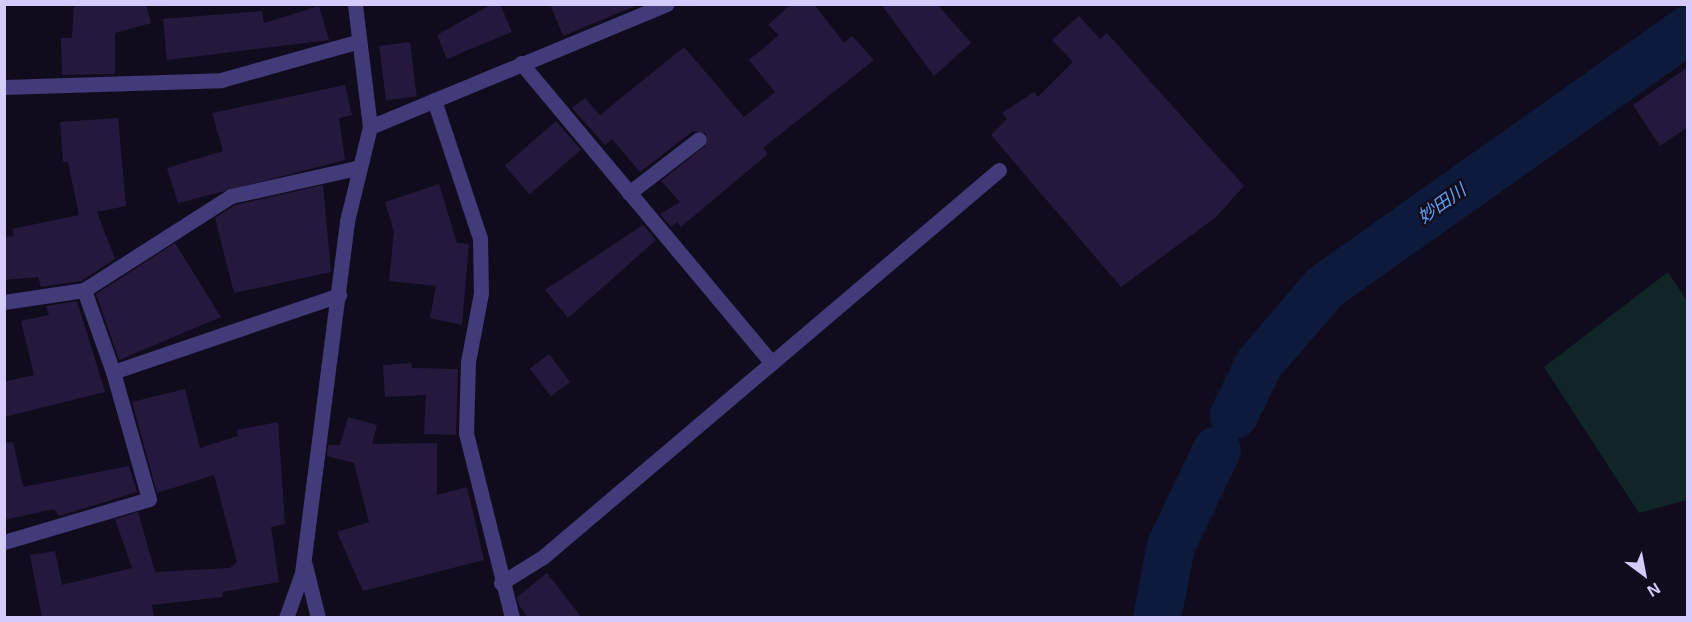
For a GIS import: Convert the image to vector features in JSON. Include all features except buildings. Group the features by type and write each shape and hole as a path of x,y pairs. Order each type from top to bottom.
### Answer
{"street":[{"path":"286,618 304,562 356,168 370,127 356,42 355,4"},
{"path":"370,127 667,4"},
{"path":"4,87 221,80 356,42"},
{"path":"521,63 769,360"},
{"path":"434,100 480,238 481,293 468,362 466,433 501,583 512,618"},
{"path":"629,193 699,139"},
{"path":"4,302 84,290 231,196 356,168"},
{"path":"501,583 543,557 769,360 999,170"},
{"path":"4,542 148,499 112,372 84,290"},
{"path":"112,372 339,295"},
{"path":"304,562 318,618"}],"green space":[{"path":"1668,272 1687,301 1687,500 1639,513 1544,367"}],"waterway":[{"name":"妙田川","path":"1234,415 1259,364 1325,287 1688,30"},
{"name":"妙田川","path":"1157,618 1171,546 1217,450"}]}
